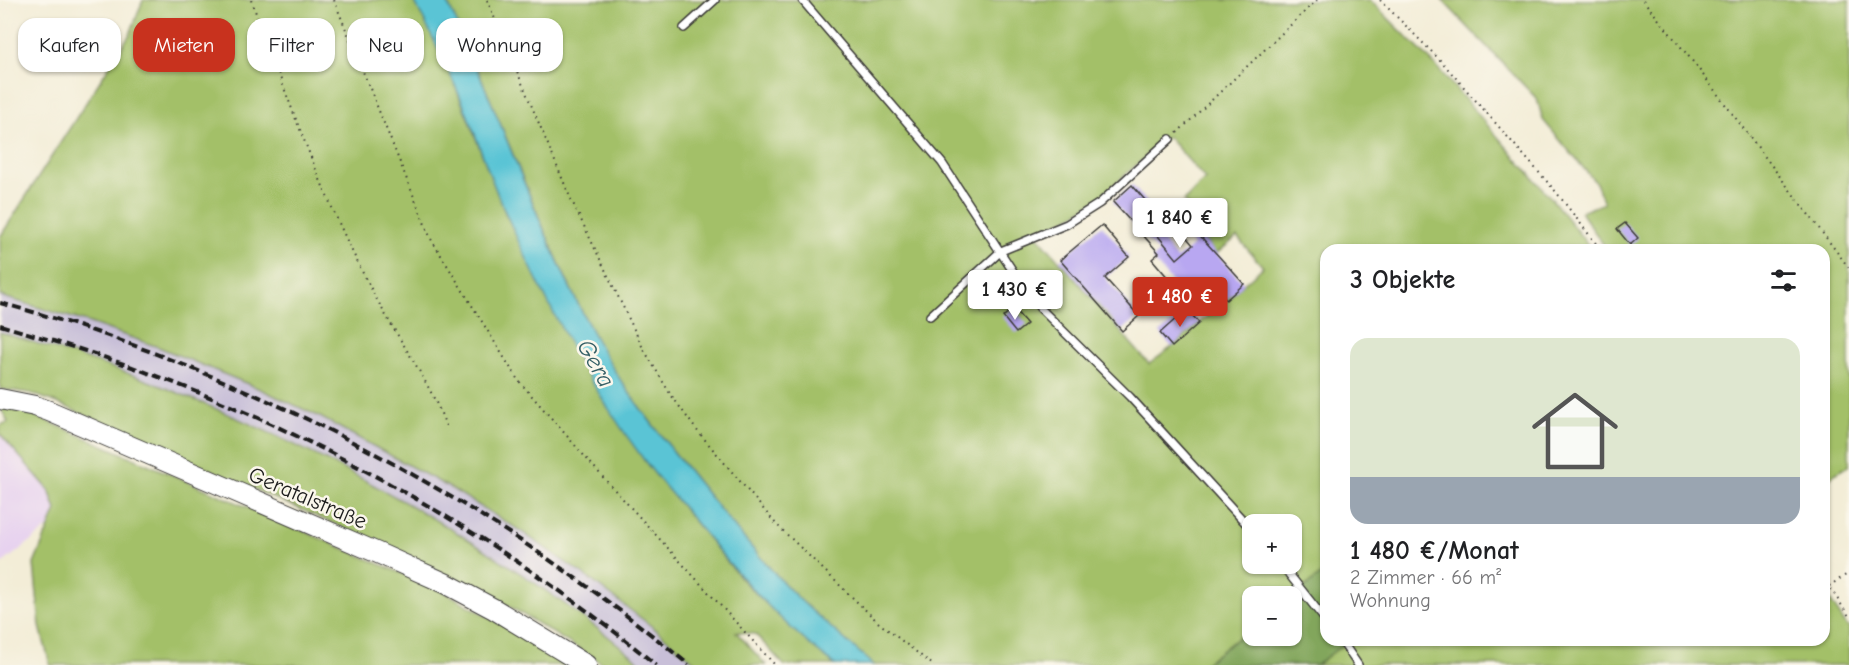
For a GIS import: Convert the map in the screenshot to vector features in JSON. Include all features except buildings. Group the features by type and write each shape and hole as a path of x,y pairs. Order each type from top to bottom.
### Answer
{"street":[{"name":"Geratalstraße","path":"0,399 29,404 49,411 378,553 494,609 586,665"}],"lane":[{"path":"684,28 715,0"},
{"path":"802,0 942,163 1020,282 1040,308 1130,397 1242,519"},
{"path":"930,316 1001,251 1067,224 1100,203 1170,139"},
{"path":"1289,574 1320,613"},
{"path":"1346,646 1358,665"}],"path":[{"path":"251,0 313,162 348,241 375,297 420,371 447,429"},
{"path":"334,0 430,238 518,380 601,475 775,665"},
{"path":"487,0 570,197 643,348 669,392 695,428 776,524 879,623 933,665"},
{"path":"1170,139 1317,0"},
{"path":"1380,0 1448,69 1557,193 1596,244"},
{"path":"1643,0 1694,63 1849,268"},
{"path":"1830,585 1849,573"},
{"path":"1830,588 1849,616"}],"shaded area":[{"path":"0,296 87,322 161,348 260,389 392,454 519,530 591,580 699,665 644,665 500,559 434,519 304,448 149,381 76,355 0,332"},
{"path":"0,434 49,490 56,510 49,527 0,565"}],"green space":[{"path":"143,0 414,0 423,18 347,18 347,72 424,72 424,20 436,43 436,72 450,72 506,215 645,461 743,581 786,623 835,665 784,665 755,634 736,632 766,665 699,665 591,580 519,530 452,489 320,417 260,389 161,348 87,322 0,296 0,237 106,72 121,72 121,48 133,26 133,72 235,72 235,18 136,18"},
{"path":"446,0 1370,0 1436,66 1551,198 1587,244 1320,244 1320,575 1302,589 1302,586 1242,586 1242,635 1203,665 874,665 805,605 767,565 637,404 596,339 537,213 479,72 563,72 563,18 455,18","holes":["1168,137 1205,179 1184,201 1201,220 1193,227 1216,254 1237,237 1263,267 1172,347 1149,364 1035,233 1065,220 1097,200"]},
{"path":"1442,0 1849,0 1849,465 1830,477 1830,244 1603,244 1581,212 1604,203 1596,183 1543,120 1537,99"},
{"path":"0,332 151,382 217,409 346,470 409,504 530,580 588,621 644,665 605,665 499,600 341,527 57,403 30,393 0,389"},
{"path":"0,407 26,412 445,592 573,665 50,665 40,626 34,564 56,510 49,490 0,434 0,425 8,422"},
{"path":"1320,576 1320,646 1341,646 1316,665 1203,665 1242,635 1242,646 1302,646 1302,589"},
{"path":"1830,600 1849,629 1849,665 1316,665 1341,646 1830,646"}],"water":[{"path":"414,0 446,0 455,18 436,18 436,46"},
{"name":"Gera","path":"449,72 479,72 555,256 605,356 626,389 684,465 767,565 805,605 874,665 835,665 815,650 761,598 728,562 644,460 586,372 537,279 501,203"}],"railway":[{"path":"0,303 78,326 155,354 271,402 335,433 458,501 518,539 576,579 689,665"},
{"path":"0,325 151,374 219,401 351,463 416,498 478,536 599,620 656,665"}]}
